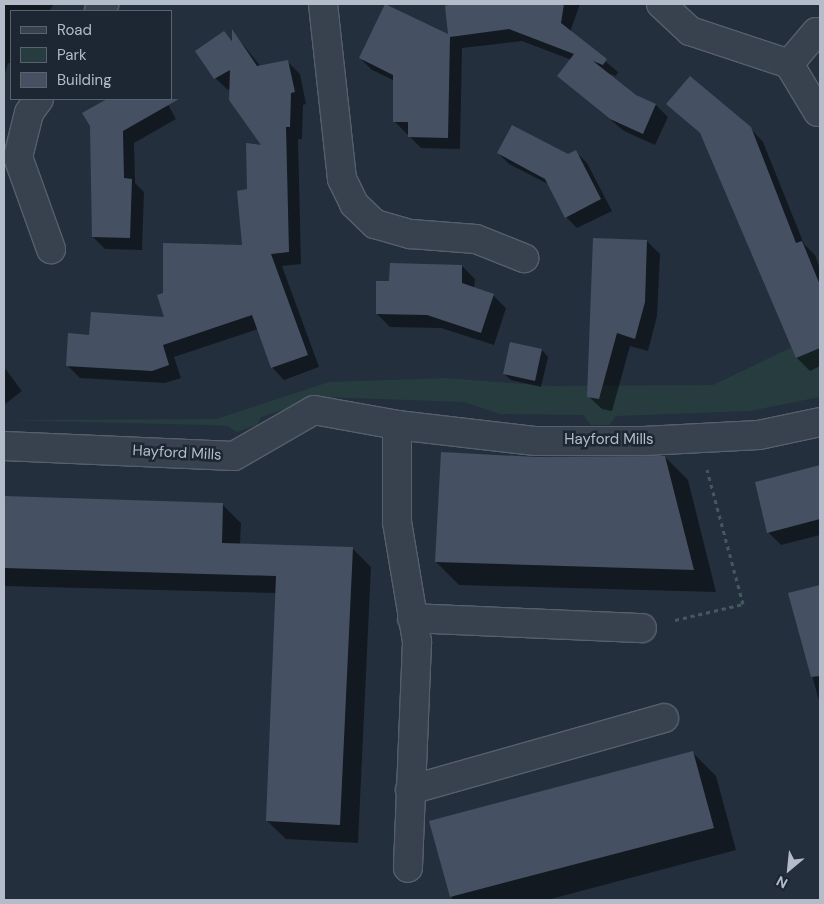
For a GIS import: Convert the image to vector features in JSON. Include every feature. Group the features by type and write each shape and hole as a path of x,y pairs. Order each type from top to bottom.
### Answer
{"street":[{"path":"323,4 342,179 354,204 375,224 410,234 476,239 524,258"},
{"path":"661,4 690,31 789,64 818,112"},
{"path":"789,64 816,32"},
{"path":"38,100 29,113 18,156 51,249"},
{"name":"Hayford Mills","path":"4,446 234,456 314,410 397,425 536,441 759,435 820,422"},
{"path":"397,425 397,522 417,642 408,868"},
{"path":"412,618 642,628"},
{"path":"410,790 664,718"}],"path":[{"path":"642,628 743,604 699,438"}],"green space":[{"path":"820,337 820,397 750,411 616,416 609,425 591,425 583,415 500,414 464,402 323,397 261,417 257,425 237,432 227,426 208,425 4,420 216,419 329,382 446,378 549,386 713,385 790,348"}],"building":[{"path":"385,4 448,34 445,6 450,4 564,4 561,23 607,59 603,65 593,61 636,95 656,104 643,134 610,119 557,76 574,54 509,29 450,37 448,138 408,137 408,122 393,122 393,75 359,58"},
{"path":"232,29 257,66 288,60 295,92 291,93 290,127 286,127 289,252 271,254 308,355 271,368 252,315 163,345 169,365 152,371 66,366 68,333 89,335 91,312 164,317 157,295 163,293 163,243 242,245 237,191 247,189 246,143 261,145 229,100 230,70 214,79 195,51 224,31 232,41"},
{"path":"690,76 751,127 796,243 802,241 820,285 820,348 796,358 700,133 666,104"},
{"path":"179,99 123,131 124,178 132,179 130,238 92,237 90,126 82,113 105,100"},
{"path":"512,125 568,154 576,150 601,199 565,218 545,179 497,153"},
{"path":"593,238 647,240 645,302 635,339 617,333 599,399 587,397"},
{"path":"390,263 462,265 462,283 494,294 481,333 427,315 376,314 376,281 389,281"},
{"path":"510,342 542,349 535,381 503,374"},
{"path":"441,452 536,457 665,456 694,570 435,562"},
{"path":"820,465 820,519 767,533 755,482"},
{"path":"4,496 223,503 222,543 353,547 340,825 266,821 276,576 4,568"},
{"path":"820,585 820,676 811,677 788,593"},
{"path":"693,751 714,828 450,897 429,821"}]}
